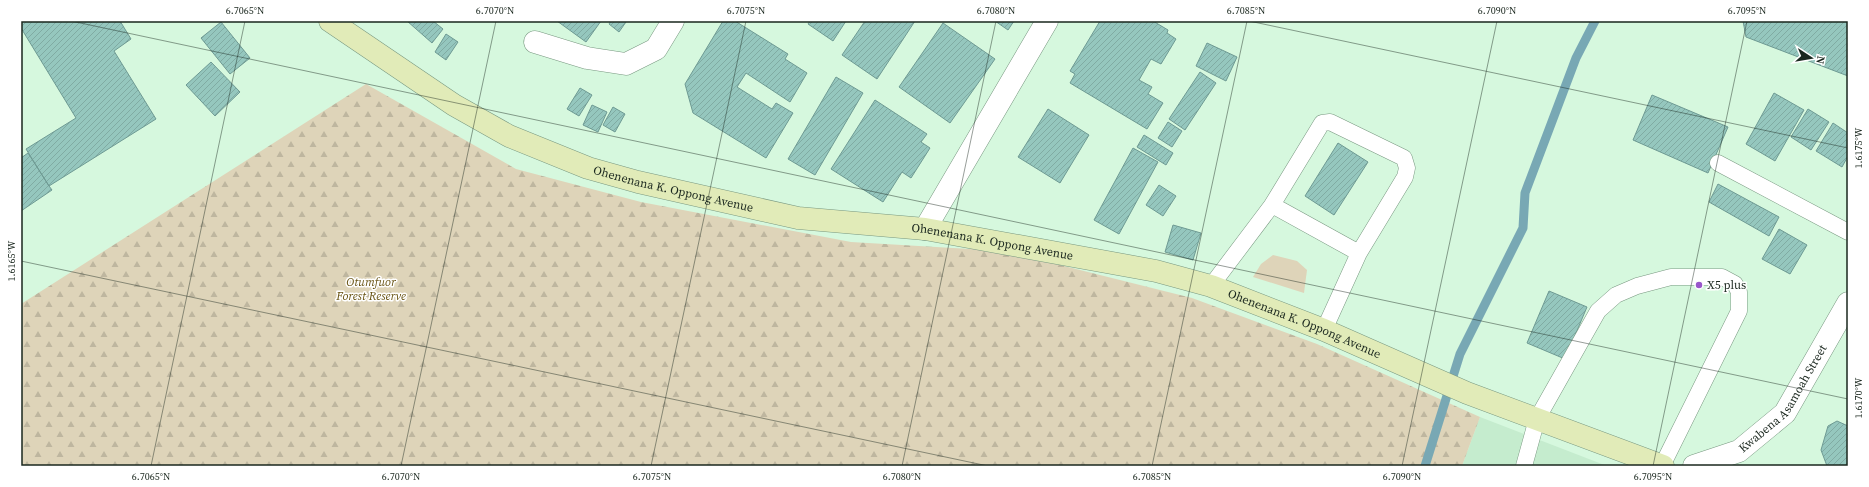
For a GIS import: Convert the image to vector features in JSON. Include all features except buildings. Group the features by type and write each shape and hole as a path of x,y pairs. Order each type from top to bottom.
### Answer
{"street":[{"name":"Ohenenana K. Oppong Avenue","path":"330,21 454,105 509,136 588,168 638,182 798,218 925,229 1156,271 1211,286 1324,330 1467,393 1662,466"},
{"path":"535,42 587,58 626,64 656,49 673,21"},
{"path":"925,229 1047,21"},
{"name":"Kwabena Asamoah Street","path":"1694,466 1739,451 1785,413 1848,303"}],"lane":[{"path":"1211,286 1272,205 1322,123 1330,122 1404,158 1407,168 1406,177 1359,253 1324,330"},
{"path":"1718,163 1848,232"},
{"path":"1272,205 1359,253"},
{"path":"1524,466 1537,419 1598,310 1616,295 1637,286 1671,277 1722,277 1735,284 1739,292 1739,311 1662,466"}],"shaded area":[{"path":"1480,417 1607,466 1462,466"}],"green space":[{"name":"Otumfuor Forest Reserve","path":"366,84 516,169 641,202 851,242 1004,251 1192,298 1317,344 1480,417 1462,466 21,466 21,304"},
{"path":"1273,255 1297,261 1307,270 1304,293 1253,277 1261,264"}],"waterway":[{"path":"1425,466 1460,354 1523,228 1525,193 1576,58 1595,21"}],"place":[{"name":"X5 plus","path":"1699,285"}]}
